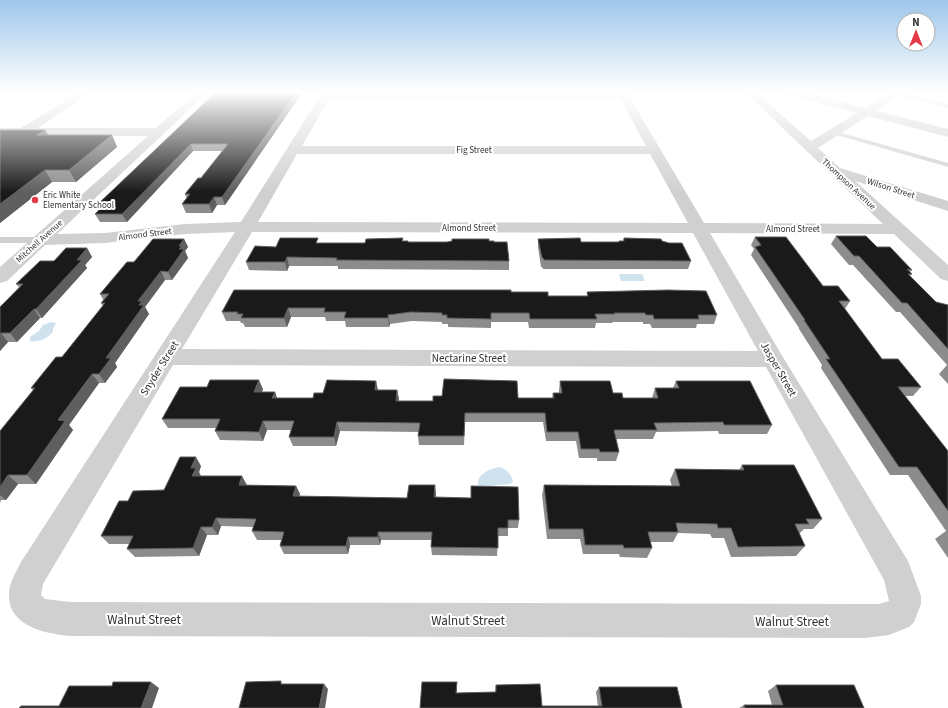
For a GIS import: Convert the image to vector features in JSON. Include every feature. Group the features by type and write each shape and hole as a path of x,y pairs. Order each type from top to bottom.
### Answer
{"street":[{"path":"24,132 33,126"},
{"name":"Mitchell Avenue","path":"0,277 165,126"},
{"name":"Snyder Street","path":"70,619 53,618 39,614 30,607 25,599 26,587 32,573 246,228 306,126"},
{"name":"Jasper Street","path":"641,126 773,359 897,572 906,598 904,609 895,618 881,621 865,621"},
{"name":"Thompson Avenue","path":"787,126 948,275"},
{"path":"810,147 846,126"},
{"path":"921,126 948,133"},
{"path":"0,132 158,132"},
{"name":"Fig Street","path":"292,150 655,150"},
{"name":"Wilson Street","path":"834,169 948,206"},
{"name":"Almond Street","path":"40,240 84,240 185,229 246,228 898,229"},
{"name":"Nectarine Street","path":"166,357 773,359"},
{"name":"Walnut Street","path":"70,619 865,621"}],"lane":[{"path":"835,133 948,165"},
{"path":"0,240 40,240"}],"water":[{"path":"619,274 642,274 645,281 621,281"},
{"path":"51,322 56,323 51,334 39,341 30,341 30,337 39,331 43,325"},
{"path":"499,467 509,473 513,482 508,484 479,487 479,479 484,473"}],"building":[{"path":"180,126 272,126 222,197 214,197 209,204 182,204 190,194 185,194 198,178 201,178 228,144 191,144 122,214 95,214 104,205 97,205"},
{"path":"0,130 45,130 37,135 112,135 69,170 45,170 0,204"},
{"path":"836,236 866,236 877,247 890,247 912,270 907,269 912,274 908,274 936,302 948,305 948,349 907,303 902,303 859,256 854,256"},
{"path":"755,237 786,237 823,286 838,286 850,301 839,301 882,359 898,359 921,387 898,387 948,451 948,511 917,467 899,467 826,359 830,359 755,247 761,245"},
{"path":"280,238 318,238 316,243 365,243 366,239 403,238 402,241 408,242 447,242 452,241 452,239 489,239 489,241 494,242 507,242 509,261 336,260 337,258 287,257 285,262 246,262 255,246 276,247"},
{"path":"580,238 581,242 619,242 624,241 624,238 661,239 662,241 669,243 682,243 691,261 544,260 542,258 538,239"},
{"path":"153,239 184,239 179,246 182,246 179,249 184,249 168,272 161,271 138,301 142,301 139,305 144,305 106,358 111,358 99,374 92,374 58,420 65,421 27,475 8,475 0,487 0,431 35,388 31,388 56,357 62,357 105,303 101,303 109,294 100,294 127,262 134,262"},
{"path":"66,248 87,248 77,260 82,260 36,309 34,309 10,333 0,334 0,307 23,284 16,284 40,261 54,261"},
{"path":"234,290 511,290 511,292 548,292 548,296 588,296 587,292 668,290 706,291 717,315 698,315 699,319 654,319 653,315 646,315 645,313 614,313 615,314 595,314 597,319 530,319 529,313 491,313 491,319 447,318 447,315 442,315 442,313 411,312 388,315 388,318 344,318 346,312 324,312 325,308 288,308 284,318 241,318 243,314 237,314 238,312 222,312"},
{"path":"444,379 517,381 518,398 554,398 553,393 562,393 560,381 610,381 613,393 622,393 623,398 658,398 655,388 679,388 676,381 750,381 772,425 724,425 723,422 654,423 657,430 614,430 619,452 600,452 599,449 581,449 578,432 547,432 545,413 465,413 464,436 418,436 420,423 337,422 334,437 289,437 294,421 263,421 259,432 215,431 220,419 162,419 180,387 207,387 210,380 259,380 254,392 275,392 272,398 313,398 314,393 323,393 327,380 376,381 375,390 397,390 396,401 433,401 433,396 442,396"},
{"path":"180,457 196,457 191,468 196,468 192,476 242,476 239,485 296,486 293,496 407,498 409,485 435,485 434,497 471,498 471,486 518,487 519,520 508,520 508,528 498,528 498,548 431,547 432,532 378,532 378,537 348,537 346,546 280,546 284,532 252,531 256,519 216,518 212,527 201,527 193,548 127,549 133,536 101,536 119,501 128,501 133,491 164,490"},
{"path":"742,465 794,465 822,519 806,519 809,524 795,524 805,546 738,547 731,528 718,528 717,524 676,523 678,532 648,532 652,548 624,548 623,545 585,545 583,529 549,529 544,485 680,486 675,469 744,470"},
{"path":"281,681 281,684 324,684 319,708 239,708 246,682"},
{"path":"113,682 151,682 141,708 19,708 21,706 59,706 69,686 112,686"},
{"path":"422,682 457,682 456,693 496,692 496,685 540,684 542,706 602,706 599,687 677,687 682,708 420,708"},
{"path":"776,685 854,685 864,708 745,708 744,705 783,705"}],"place":[{"name":"Eric White Elementary School","path":"35,200"}]}
